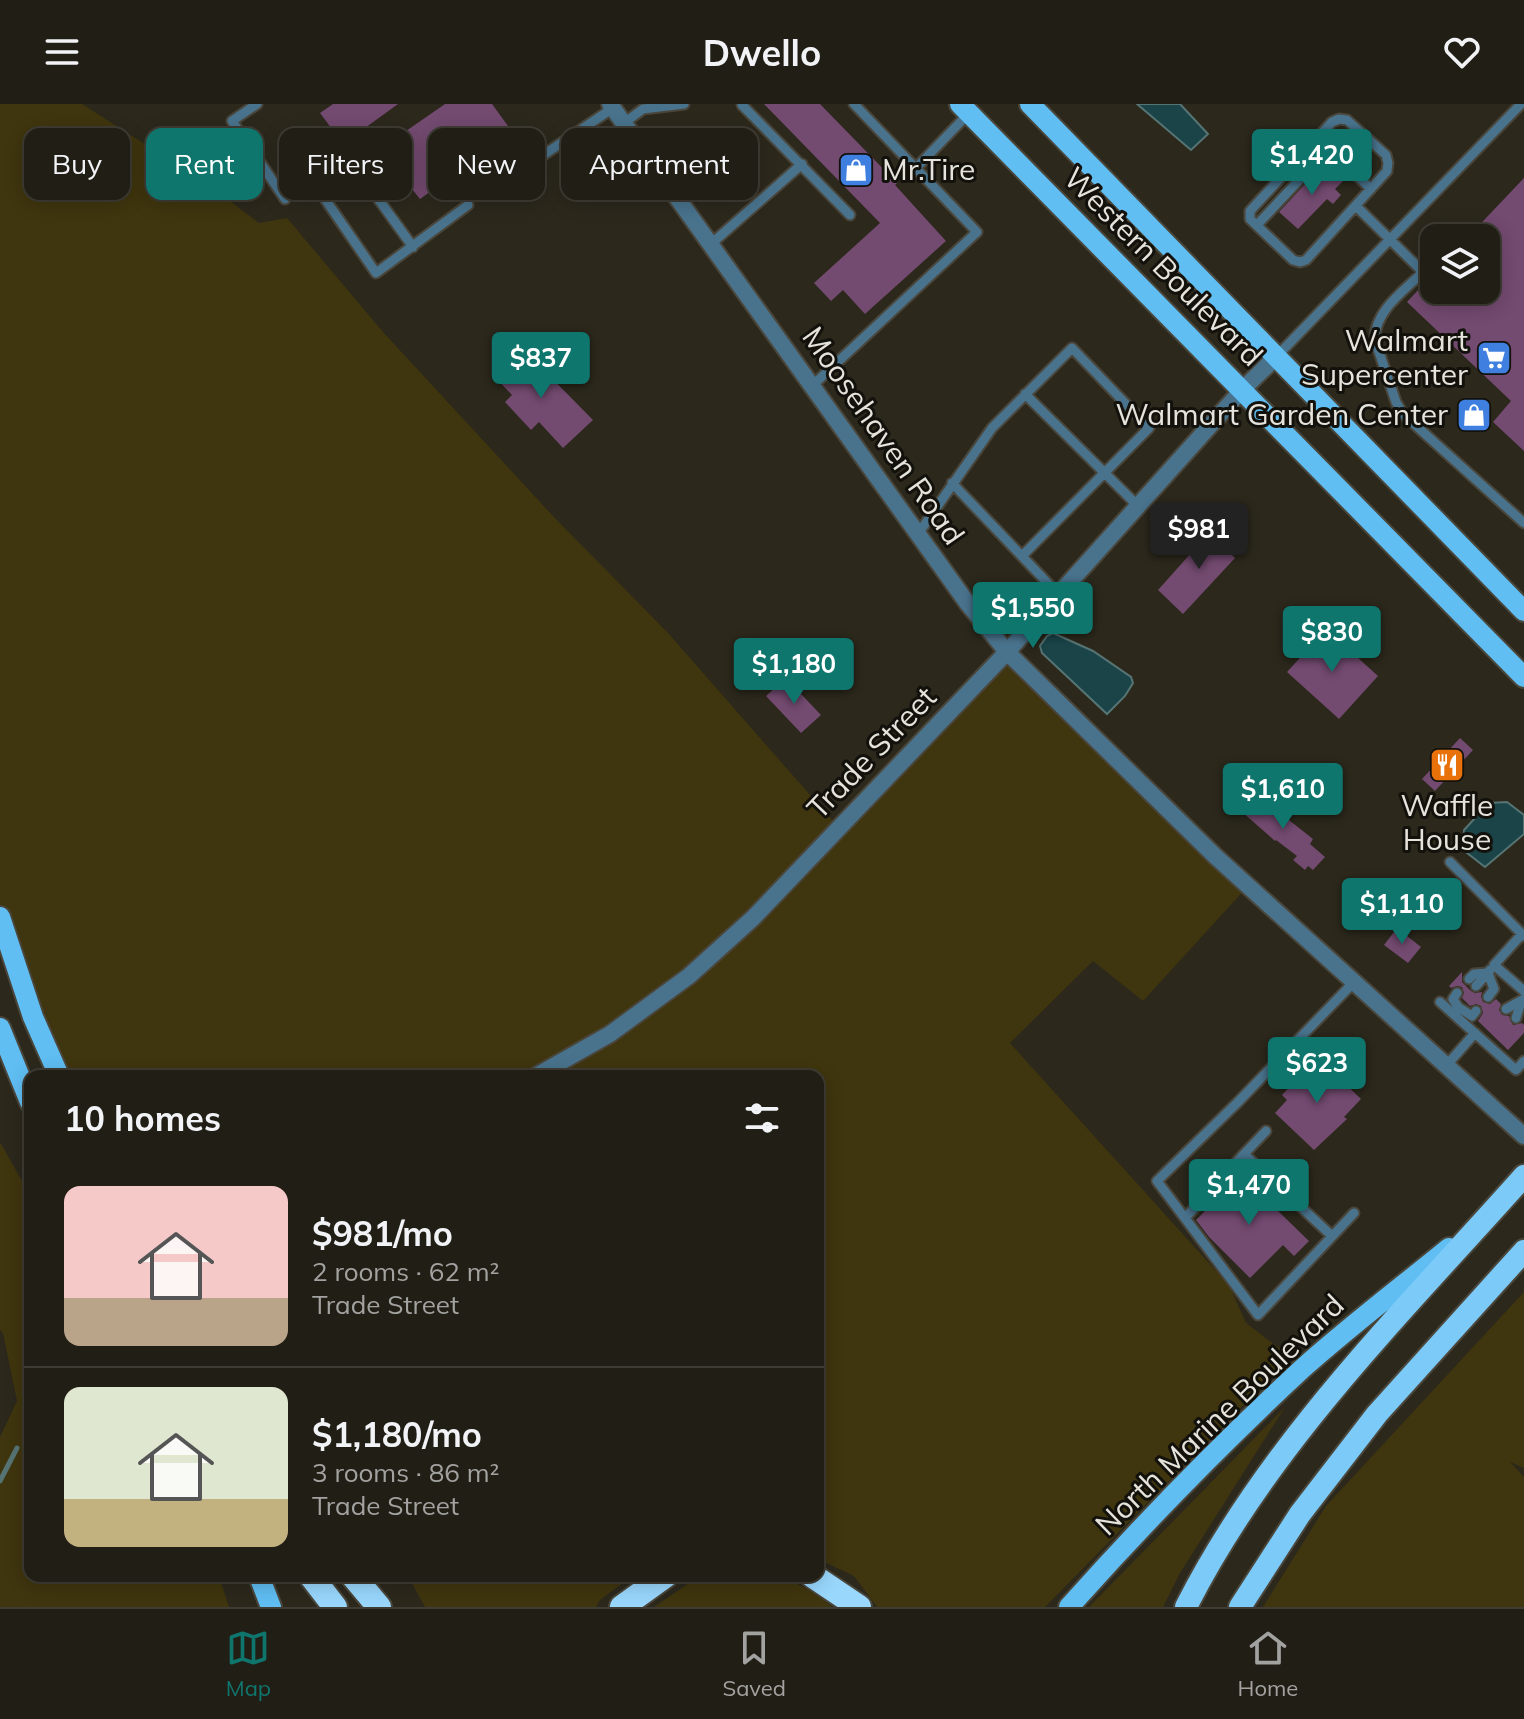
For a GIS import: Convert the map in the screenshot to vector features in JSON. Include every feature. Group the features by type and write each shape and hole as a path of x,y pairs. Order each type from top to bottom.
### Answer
{"highway":[{"name":"North Marine Boulevard","path":"1489,1215 1524,1176"},
{"path":"1186,1607 1204,1571 1270,1470 1347,1373 1489,1215"},
{"path":"1240,1607 1300,1514 1377,1414 1524,1251"},
{"path":"316,1582 335,1607"},
{"path":"358,1582 379,1607"},
{"path":"622,1607 657,1582"},
{"path":"822,1582 859,1607"}],"main road":[{"name":"Western Boulevard","path":"1030,104 1524,611"},
{"name":"Western Boulevard","path":"965,109 1524,677"},
{"path":"0,917 33,1017 56,1070"},
{"path":"0,1028 24,1087"},
{"name":"North Marine Boulevard","path":"1069,1607 1189,1478 1305,1367 1489,1215"},
{"path":"261,1582 271,1607"}],"street":[{"name":"Moosehaven Road","path":"612,106 968,604 1007,652 1215,856 1524,1136"},
{"name":"Trade Street","path":"547,1070 610,1034 689,976 753,918 1007,652 1242,390 1277,356"}],"lane":[{"path":"257,104 232,121 279,190"},
{"path":"624,123 643,109 684,104"},
{"path":"813,385 977,232 854,104"},
{"path":"1277,356 1521,104"},
{"path":"742,105 850,215"},
{"path":"545,153 612,106"},
{"path":"916,168 965,109"},
{"path":"1339,119 1347,120 1386,155 1387,171 1356,206 1306,260 1300,262 1293,260 1250,219 1252,206 1332,122 1339,119"},
{"path":"1257,225 1323,158 1344,164 1371,189"},
{"path":"711,244 802,164"},
{"path":"326,200 376,273 468,205"},
{"path":"379,200 413,247"},
{"path":"1356,206 1423,272 1383,313 1375,330 1375,340 1396,402 1403,414 1524,523"},
{"path":"918,534 992,428 1072,348 1149,428 1022,556"},
{"path":"1025,394 1138,506"},
{"path":"952,483 1059,595"},
{"path":"1450,862 1523,935 1491,969 1479,989 1474,974 1491,969"},
{"path":"1491,969 1524,991"},
{"path":"1354,982 1157,1181 1258,1315 1354,1213"},
{"path":"1506,1009 1522,1000"},
{"path":"1516,1018 1522,1000"},
{"path":"1440,1002 1464,1005 1475,1033"},
{"path":"1446,1066 1475,1033"},
{"path":"1475,1033 1490,1038 1516,1070 1524,1061"},
{"path":"1186,1217 1266,1131"},
{"path":"1244,1154 1332,1236"}],"shaded area":[{"path":"0,104 82,104 120,128 24,128 24,200 130,200 130,135 146,145 146,200 229,200 259,223 287,218 383,332 552,515 669,634 839,828 1007,652 1248,886 1143,1001 1093,961 1010,1043 1229,1285 1246,1323 1291,1357 1045,1607 877,1607 854,1576 824,1562 824,1070 57,1070 0,919"},
{"path":"0,1142 24,1184 24,1582 221,1582 229,1607 0,1607 0,1437 17,1401 0,1330"},
{"path":"1524,1292 1524,1468 1510,1462 1524,1477 1524,1607 1263,1607 1326,1506"},
{"path":"1285,1407 1180,1573 1163,1607 1089,1607"},
{"path":"411,1582 624,1582 600,1600 596,1607 425,1607"},
{"path":"791,1582 819,1596 832,1607 654,1607 689,1583"}],"water":[{"path":"1137,104 1180,104 1208,134 1191,150"},
{"path":"1053,633 1093,651 1131,677 1133,683 1125,696 1107,714 1042,653 1040,646"},
{"path":"1507,802 1524,815 1524,834 1485,867 1462,849 1464,830 1489,803"}],"building":[{"path":"333,104 398,104 365,128 331,128 320,113"},
{"path":"445,104 492,104 509,128 428,128 428,193 420,199 412,189 410,128"},
{"path":"764,104 820,104 897,183 895,185 946,241 865,314 843,290 831,301 814,283 880,223"},
{"path":"1325,167 1343,181 1335,189 1341,195 1333,204 1327,199 1298,229 1279,212 1320,168"},
{"name":"Walmart Supercenter","path":"1524,178 1524,451 1493,422 1511,401 1407,302 1420,288 1420,304 1500,304 1500,224 1480,224"},
{"path":"523,349 593,420 563,448 539,422 531,430 505,402 512,395 494,376"},
{"path":"1236,526 1243,533 1227,550 1235,558 1183,614 1158,590 1209,533 1219,542"},
{"path":"1326,629 1378,676 1339,719 1287,672"},
{"path":"786,678 821,715 801,733 766,696"},
{"name":"Waffle House","path":"1460,738 1473,750 1435,791 1422,779"},
{"path":"1258,794 1268,803 1274,797 1285,808 1280,813 1313,839 1310,844 1325,857 1313,870 1308,866 1305,870 1293,860 1297,856 1241,811"},
{"path":"1397,928 1421,947 1408,963 1384,945"},
{"path":"1462,972 1462,982 1475,993 1482,992 1483,1002 1490,1004 1496,999 1501,1004 1499,1010 1502,1015 1509,1016 1513,1025 1524,1025 1524,1033 1508,1050 1478,1021 1483,1013 1481,1006 1470,1006 1462,998 1462,987 1449,986"},
{"path":"1314,1061 1332,1079 1336,1075 1361,1099 1344,1117 1347,1119 1314,1150 1275,1113 1287,1100 1282,1095"},
{"path":"1241,1175 1309,1241 1294,1256 1283,1245 1250,1278 1196,1220"}],"waterway":[{"path":"0,1481 17,1448"}],"place":[{"name":"Mr.Tire","path":"856,170"},
{"name":"Walmart Supercenter","path":"1494,358"},
{"name":"Walmart Garden Center","path":"1474,415"},
{"name":"Waffle House","path":"1447,765"}]}
